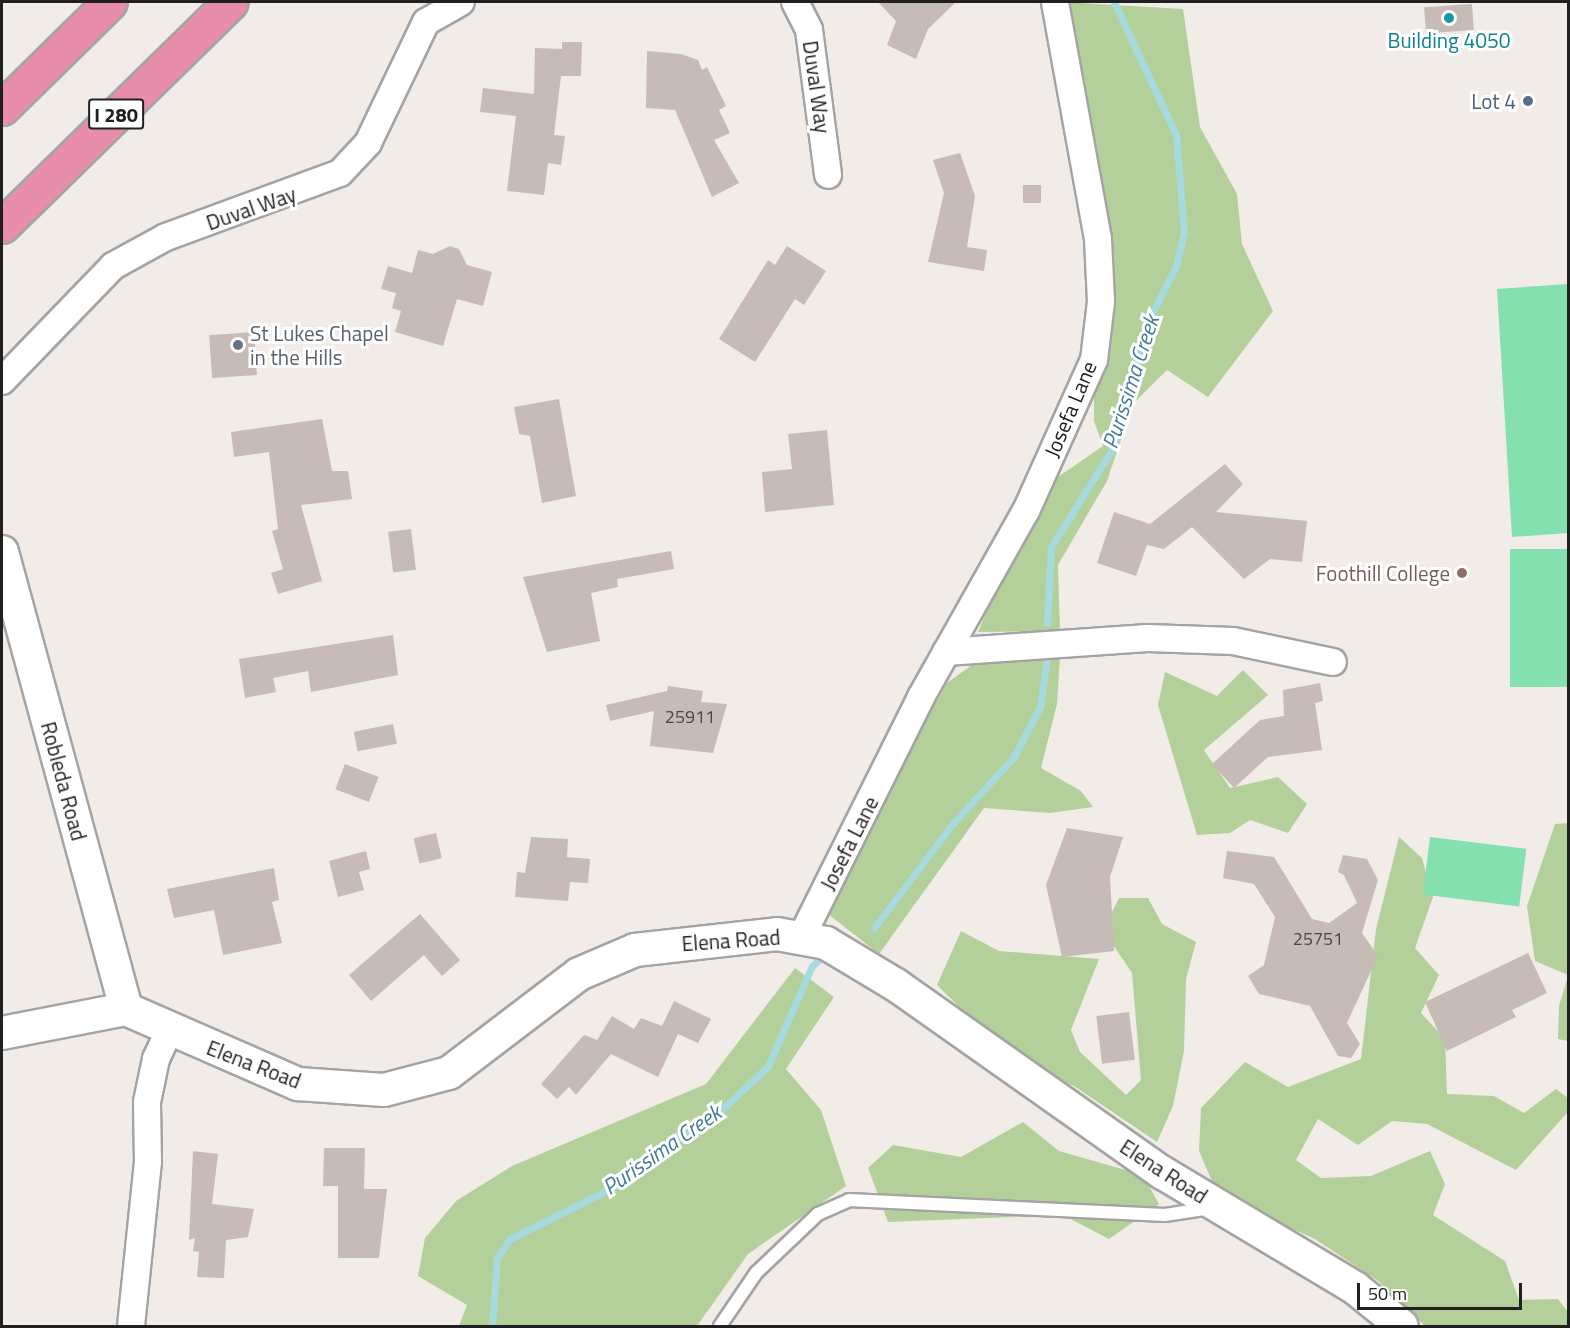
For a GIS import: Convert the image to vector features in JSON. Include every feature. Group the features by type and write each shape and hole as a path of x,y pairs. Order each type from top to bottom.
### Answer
{"highway":[{"path":"2,108 110,2"},
{"name":"I 280","path":"2,226 231,2"}],"street":[{"name":"Duval Way","path":"2,381 113,266 166,237 340,173 368,143 426,22 461,2"},
{"name":"Duval Way","path":"795,2 809,30 828,175"},
{"name":"Josefa Lane","path":"801,938 946,652 1026,511 1094,360 1101,302 1098,239 1055,2"},
{"name":"Robleda Road","path":"2,552 126,1010"},
{"path":"946,652 1148,638 1233,641 1333,662"},
{"name":"Elena Road","path":"126,1010 298,1084 384,1090 448,1072 579,975 635,950 695,940 801,938 846,952 1220,1207 1355,1287 1402,1326"},
{"path":"2,1033 126,1010"},
{"path":"131,1326 148,1162 147,1102 156,1059 170,1029"}],"lane":[{"path":"720,1326 756,1273 818,1214 849,1200 1165,1215 1220,1207"}],"green space":[{"path":"1062,2 1183,9 1200,127 1237,194 1242,244 1273,311 1208,397 1167,370 1133,404 1107,481 1058,565 1060,631 978,632 1036,492 1103,446 1094,421 1094,386 1107,329 1112,259"},
{"path":"1568,284 1568,533 1512,537 1497,289"},
{"path":"1510,549 1568,549 1568,687 1510,687"},
{"path":"986,655 1060,657 1057,704 1041,768 1081,791 1093,807 1050,813 984,808 879,954 828,914 846,860 947,683"},
{"path":"1243,670 1268,695 1204,750 1230,788 1278,777 1307,804 1288,833 1250,820 1230,833 1197,835 1158,705 1165,672 1217,696"},
{"path":"1568,823 1568,975 1535,961 1527,906 1555,824"},
{"path":"1399,837 1422,858 1433,897 1415,948 1439,975 1421,1013 1445,1039 1447,1094 1494,1096 1524,1113 1556,1089 1568,1098 1568,1112 1516,1170 1427,1124 1392,1121 1358,1145 1318,1119 1296,1160 1321,1178 1371,1176 1430,1151 1445,1184 1433,1215 1505,1261 1519,1300 1558,1299 1568,1312 1568,1326 1425,1326 1378,1281 1315,1239 1218,1195 1199,1151 1201,1108 1245,1062 1288,1087 1361,1059 1376,929"},
{"path":"1430,837 1526,849 1519,906 1423,895"},
{"path":"1119,898 1148,898 1162,924 1196,942 1186,979 1184,1051 1173,1106 1157,1142 1074,1086 1015,1062 937,985 961,931 999,951 1099,959 1071,1030 1080,1052 1126,1095 1141,1080 1132,973 1103,930"},
{"path":"795,968 834,997 786,1069 821,1110 846,1186 748,1254 697,1326 459,1326 467,1305 418,1276 425,1238 456,1201 512,1166 706,1084"},
{"path":"1568,976 1568,1041 1558,1039 1559,1006"},
{"path":"1023,1122 1059,1151 1143,1175 1159,1204 1109,1239 1063,1215 888,1222 868,1168 893,1145 961,1157"}],"building":[{"path":"878,2 956,2 928,29 916,59 887,45 896,21"},
{"name":"Building 4050","path":"1472,4 1474,30 1426,33 1424,7"},
{"path":"562,42 582,42 581,76 561,76 554,135 565,136 561,165 548,163 544,195 507,191 516,116 480,112 483,88 534,94 535,48 562,49"},
{"path":"647,51 681,54 698,60 702,70 707,67 726,106 719,110 730,133 714,140 739,183 712,197 675,110 646,108"},
{"path":"960,153 975,196 967,247 987,250 984,271 928,262 944,193 933,160"},
{"path":"1023,185 1041,185 1041,203 1023,203"},
{"path":"450,246 459,249 467,265 492,272 483,306 457,299 443,346 395,332 401,311 392,308 396,293 381,289 388,266 412,273 418,250 433,254"},
{"path":"787,246 826,271 804,305 795,299 755,362 719,339 768,260 775,265"},
{"name":"St Lukes Chapel in the Hills","path":"254,332 257,375 212,378 209,335"},
{"path":"559,399 576,496 542,503 530,436 519,434 514,407"},
{"path":"322,419 332,471 348,471 352,499 301,505 322,581 278,594 271,573 283,569 272,531 278,529 269,452 234,457 231,432"},
{"path":"827,430 834,505 765,512 762,472 792,469 788,434"},
{"path":"1225,464 1243,484 1216,512 1307,521 1302,562 1270,559 1244,579 1192,527 1164,549 1147,545 1136,576 1097,563 1114,512 1150,524"},
{"path":"411,529 416,570 393,572 388,532"},
{"path":"671,551 674,569 617,579 618,587 591,593 600,641 547,652 523,577"},
{"path":"393,635 398,675 311,692 308,671 273,678 276,692 245,698 239,659"},
{"path":"1320,683 1323,701 1315,703 1322,750 1268,757 1234,788 1212,764 1260,720 1284,716 1283,690"},
{"path":"668,686 703,691 701,702 727,704 713,753 650,746 654,711 610,721 606,705 667,691"},
{"path":"393,724 397,744 358,751 354,732"},
{"path":"345,764 379,777 369,802 335,789"},
{"path":"1067,828 1123,837 1110,877 1114,951 1062,957 1046,885"},
{"path":"436,833 442,858 419,864 414,838"},
{"path":"531,837 568,839 567,857 590,859 588,883 570,882 568,901 515,897 517,872 525,873"},
{"path":"366,851 370,869 359,872 364,890 338,897 329,861"},
{"path":"1227,851 1274,857 1312,919 1329,923 1357,903 1344,875 1338,872 1343,855 1367,859 1378,880 1362,933 1378,956 1347,1023 1360,1044 1351,1058 1338,1056 1310,1006 1259,994 1248,976 1264,965 1275,917 1254,884 1223,878"},
{"path":"274,868 279,900 272,902 282,943 223,955 214,910 174,918 167,889"},
{"path":"420,914 460,960 442,976 424,955 371,1001 349,975"},
{"path":"1528,953 1547,993 1512,1010 1516,1017 1447,1051 1425,1002"},
{"path":"674,1001 711,1019 698,1043 678,1034 658,1077 611,1054 576,1095 569,1087 557,1099 541,1084 584,1035 597,1040 612,1016 634,1029 641,1018 662,1026"},
{"path":"1129,1012 1135,1060 1102,1064 1096,1016"},
{"path":"324,1148 365,1148 364,1189 387,1189 379,1258 338,1258 338,1186 323,1186"},
{"path":"193,1151 218,1154 212,1204 254,1209 248,1237 226,1240 224,1278 197,1277 199,1252 193,1251 195,1238 189,1240"}],"waterway":[{"name":"Purissima Creek","path":"1047,623 1051,547 1114,446 1149,319 1176,266 1184,232 1176,135 1114,2"},
{"name":"Purissima Creek","path":"874,928 954,822 1013,758 1040,707 1047,659"},
{"name":"Purissima Creek","path":"492,1326 497,1258 510,1239 624,1182 674,1137 715,1116 768,1066 812,966 826,953"}],"place":[{"name":"Building 4050","path":"1449,18"},
{"name":"Lot 4","path":"1528,101"},
{"name":"St Lukes Chapel in the Hills","path":"238,345"},
{"name":"Foothill College","path":"1462,573"}]}
